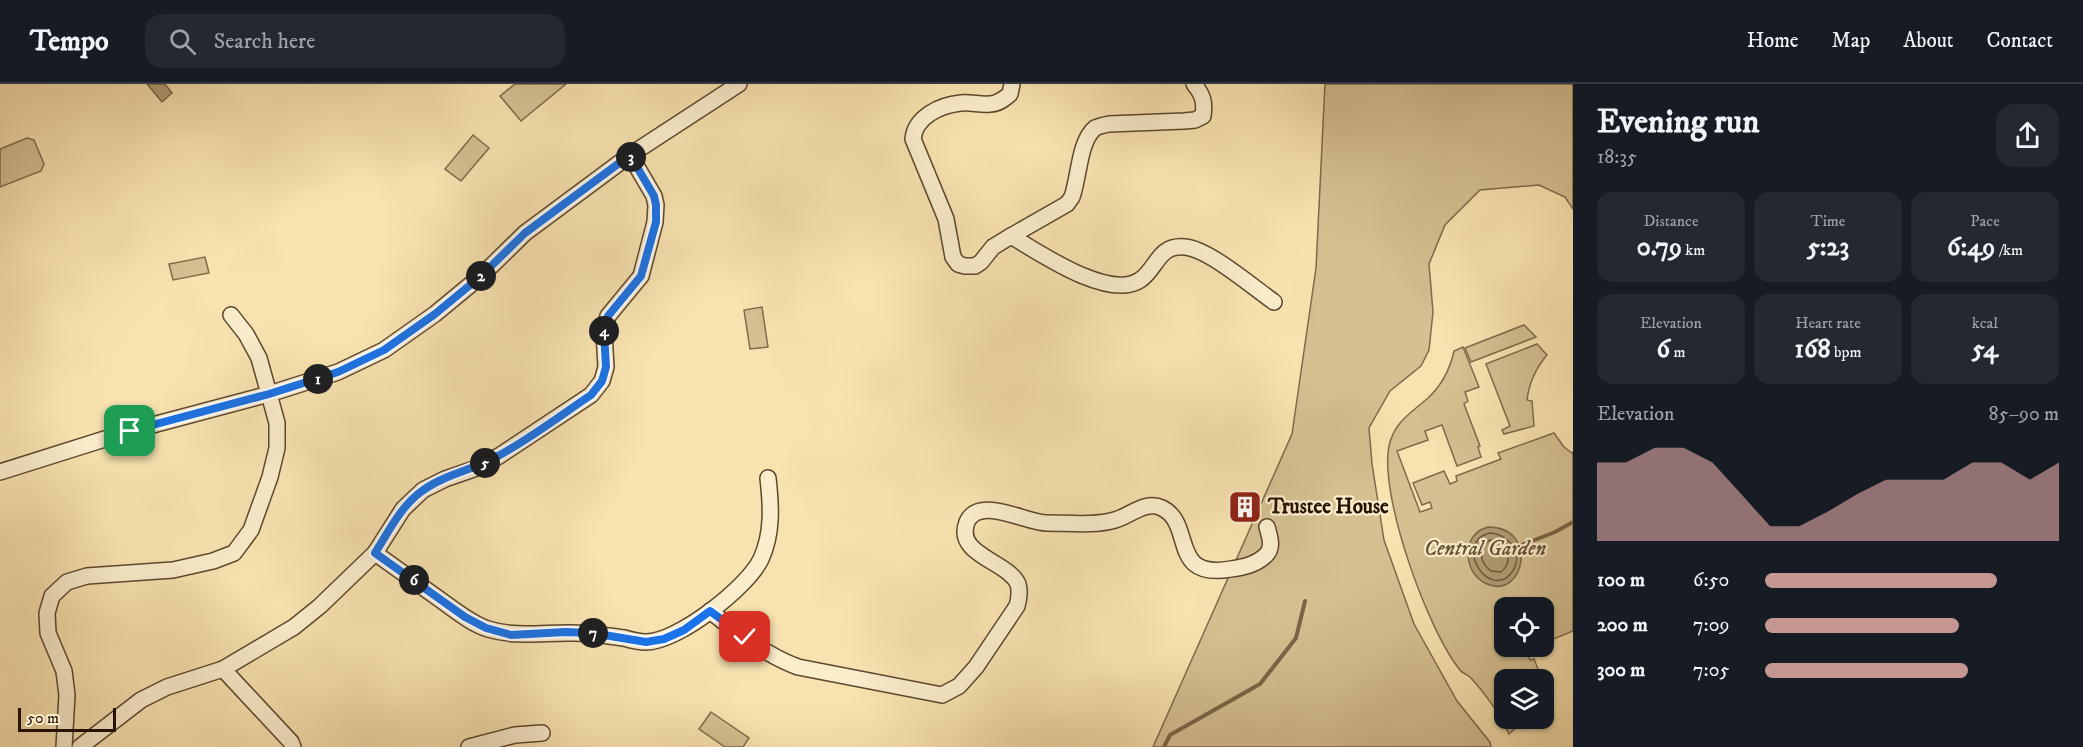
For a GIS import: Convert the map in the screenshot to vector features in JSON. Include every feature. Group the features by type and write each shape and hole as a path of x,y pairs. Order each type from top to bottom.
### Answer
{"street":[{"path":"1012,84 1010,94 1002,101 990,105 960,103 941,108 922,118 914,128 913,139 917,153 946,219 953,257 958,264 965,266 975,266 993,247 1067,204 1072,197 1085,145 1090,134 1097,127 1109,124 1195,120 1203,116 1202,94 1194,84"},
{"path":"0,472 130,431 269,394 338,372 384,350 435,314 481,276 525,233 630,155 730,86"},
{"path":"80,747 141,700 167,687 223,669 294,627 320,606 375,553 403,509 423,490 500,456 591,395 602,381 606,367 604,332 608,316 641,276 656,222 654,196 630,155"},
{"path":"1011,236 1081,275 1124,285 1139,281 1148,273 1156,260 1169,249 1185,247 1212,259 1274,302"},
{"path":"64,747 68,695 64,671 48,633 47,613 52,596 68,582 87,576 173,570 213,561 234,553 251,530 270,477 277,447 277,423 259,358 246,334 231,315"},
{"path":"375,553 465,617 486,628 511,635 565,632 592,633 646,642 664,639 684,630 710,611 745,580 761,559 771,509 768,478"},
{"path":"710,611 764,650 798,667 942,695 959,686 976,667 1017,606 1019,597 1018,584 1010,573 980,554 969,544 965,534 968,521 975,513 987,509 1033,522 1106,522 1118,519 1137,509 1149,506 1162,508 1177,525 1186,554 1195,564 1208,570 1236,568 1262,559 1271,547 1267,527"},
{"path":"223,669 291,742 292,747"},
{"path":"469,747 515,735 542,734"}],"green space":[{"path":"515,84 566,84 521,121 500,96"},
{"path":"1325,84 1573,84 1573,209 1565,197 1539,185 1480,190 1445,225 1429,264 1433,312 1429,350 1421,366 1390,391 1369,428 1372,464 1384,540 1414,624 1457,701 1490,742 1491,747 1153,747 1292,434 1316,268"},
{"path":"473,135 489,148 461,181 445,169"},
{"path":"27,138 34,140 44,164 41,171 0,187 0,149"},
{"path":"205,257 209,273 173,280 169,264"},
{"path":"762,307 768,347 750,349 744,310"},
{"path":"1524,325 1536,337 1471,362 1465,348"},
{"path":"1537,344 1547,355 1529,388 1527,400 1532,401 1534,426 1504,434 1502,430 1510,426 1486,364"},
{"name":"Central Garden","path":"1463,347 1479,387 1465,392 1468,401 1464,404 1480,446 1478,447 1481,457 1457,466 1442,425 1425,431 1428,440 1397,451 1420,512 1432,508 1430,502 1422,505 1413,483 1444,471 1450,484 1457,481 1456,476 1501,459 1498,453 1554,433 1564,447 1573,452 1573,631 1554,639 1554,597 1494,597 1494,657 1529,657 1530,660 1534,659 1538,669 1494,669 1494,708 1471,678 1460,670 1434,626 1409,562 1391,497 1388,468 1391,438 1399,424 1437,388 1448,370 1454,351"},
{"path":"711,712 749,738 743,747 725,747 699,729"}],"water":[{"path":"147,84 165,84 172,93 162,102"},
{"path":"1488,527 1504,530 1515,538 1520,549 1521,562 1517,573 1510,582 1500,586 1487,584 1480,579 1472,571 1469,562 1468,549 1472,538 1476,533"}],"waterway":[{"path":"1519,546 1555,532 1573,522"},
{"path":"1164,747 1170,735 1260,684 1296,638 1305,601"}],"place":[{"name":"Trustee House","path":"1245,507"}],"route":[{"path":"130,431 269,394 338,372 384,350 435,314 481,276 525,233 630,155 654,196 656,222 641,276 608,316 604,332 606,367 602,381 591,395 500,456 423,490 403,509 375,553 465,617 486,628 511,635 592,633 646,642 664,639 684,630 710,611 745,637"}]}
